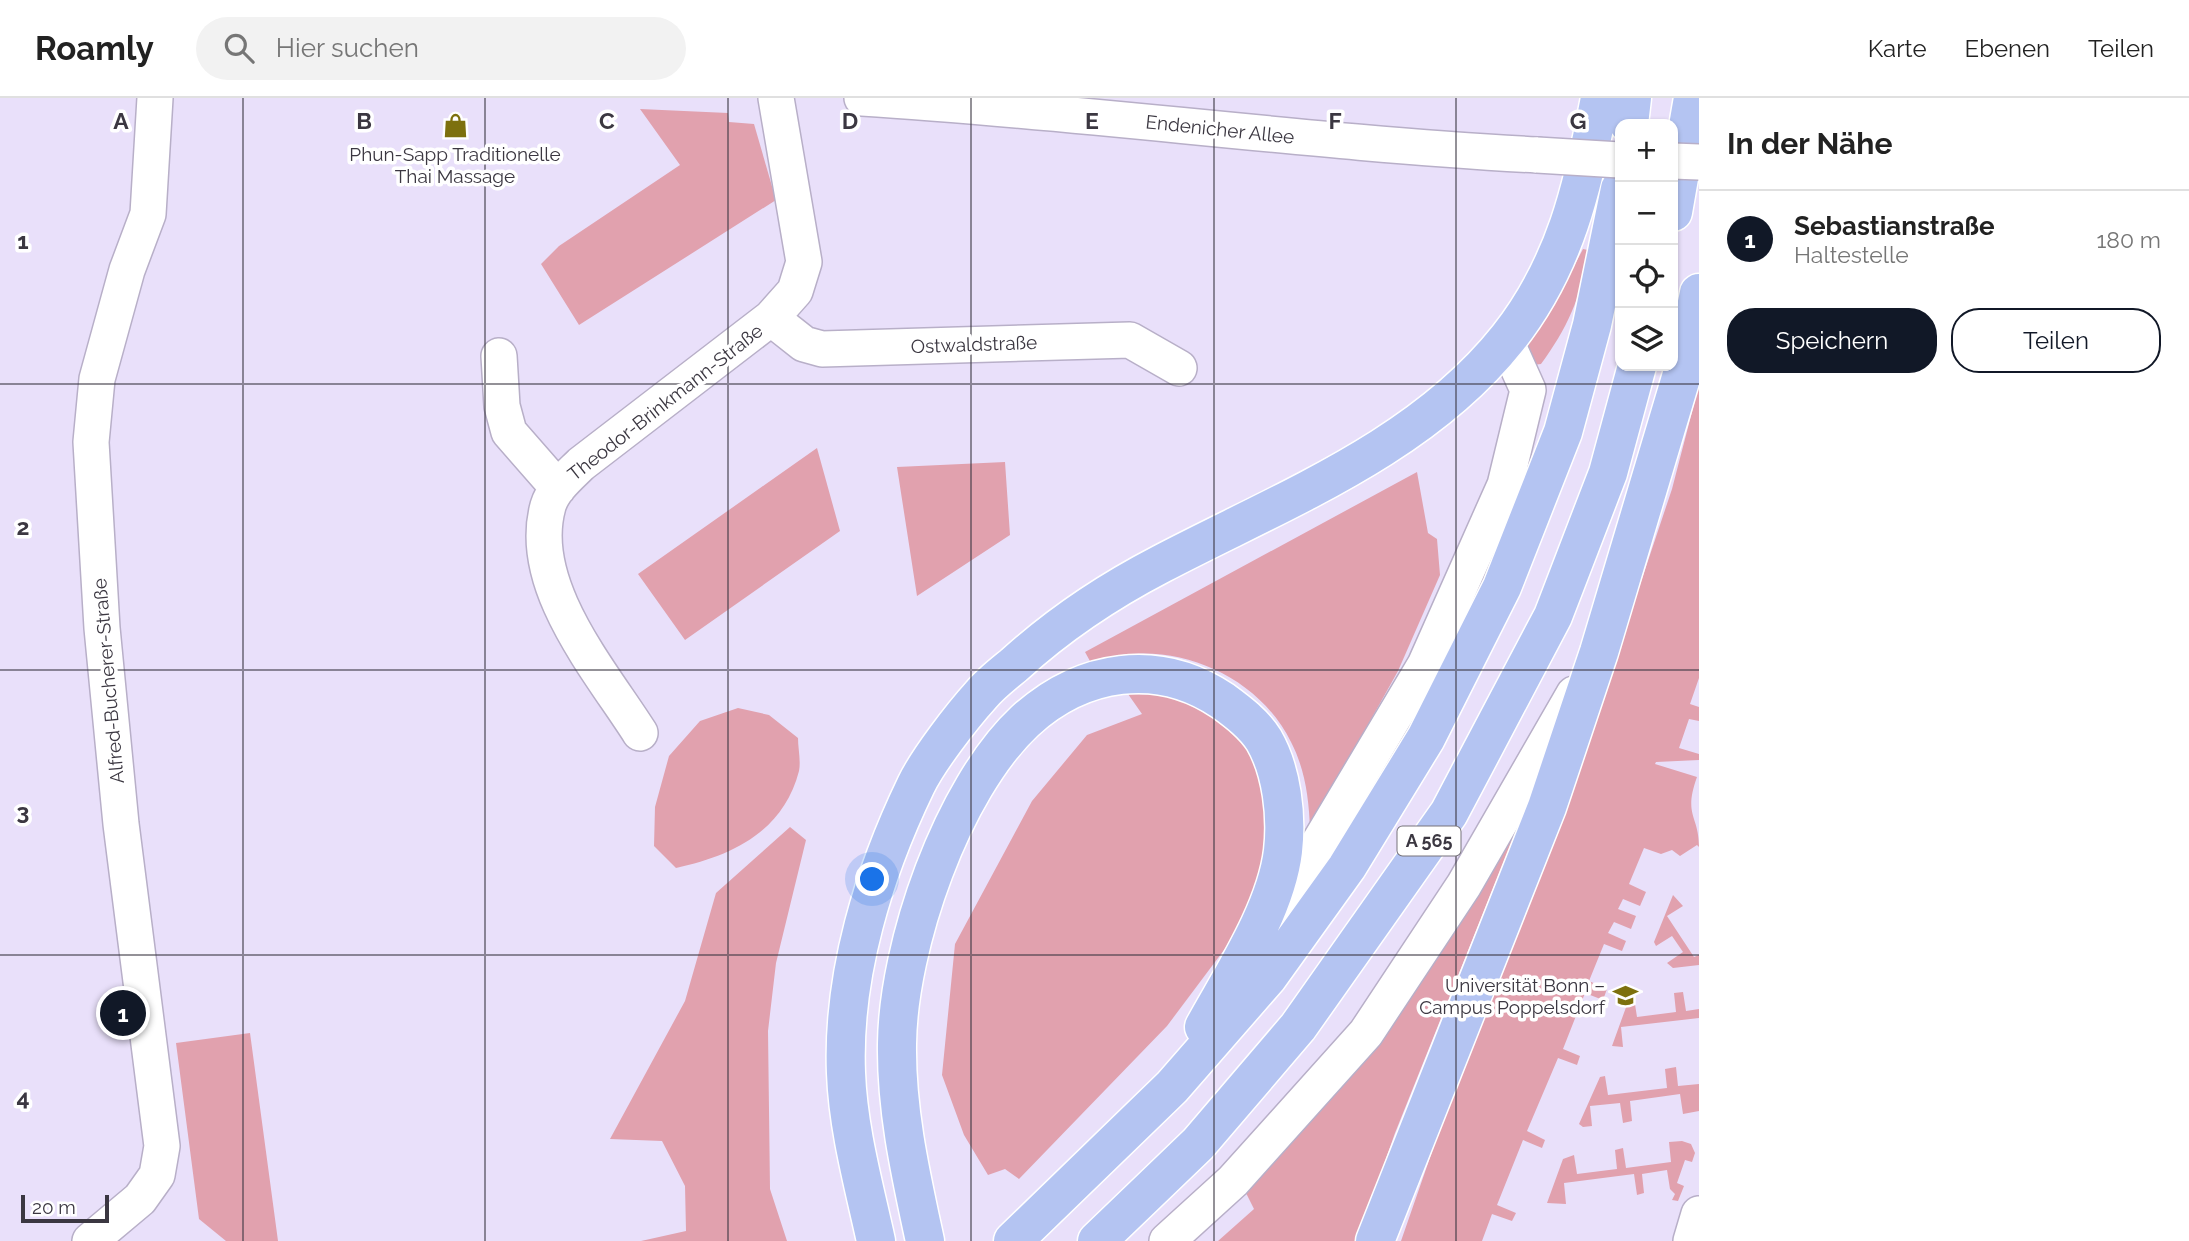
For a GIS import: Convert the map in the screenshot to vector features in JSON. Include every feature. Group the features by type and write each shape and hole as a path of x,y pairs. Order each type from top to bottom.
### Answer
{"highway":[{"path":"1608,98 1625,119"},
{"path":"876,1241 855,1148 846,1073 849,1005 863,928 885,860 917,782 982,693 1046,636 1104,595 1373,453 1442,406 1506,341 1539,295 1576,211 1608,98"},
{"path":"1678,184 1693,98"},
{"name":"A 565","path":"1013,1241 1172,1087 1268,977 1347,867 1426,738 1502,587 1563,432 1592,325 1615,213"},
{"path":"1375,1241 1546,807 1599,652 1683,371 1699,293"},
{"name":"A 565","path":"1097,1241 1198,1144 1298,1027 1449,813 1553,616 1608,473 1636,371"},
{"path":"925,1241 901,1126 897,1042 905,973 946,838 984,772 1025,722 1065,694 1105,676 1138,673 1174,676 1204,689 1245,718 1264,740 1282,788 1283,852 1270,898 1172,1087"}],"street":[{"name":"Alfred-Bucherer-Straße","path":"90,1241 141,1199 157,1175 162,1146 121,824 102,628 91,442 97,379 127,270 148,214 155,98"},
{"name":"Theodor-Brinkmann-Straße","path":"640,733 563,611 548,574 544,536 548,504 558,488 581,464 771,318 795,291 804,262 776,98"},
{"name":"Endenicher Allee","path":"862,98 982,106 1457,150 1615,159"},
{"path":"1678,161 1699,162"},
{"name":"Ostwaldstraße","path":"771,318 804,344 822,349 1130,340 1179,368"},
{"path":"1249,943 1317,846 1425,664 1505,485 1528,390 1506,341"},
{"path":"499,356 502,406 509,432 558,488"},
{"path":"1167,1241 1233,1181 1366,1034 1464,885 1599,652"},
{"path":"1691,1241 1699,1214"}],"shaded area":[{"path":"640,109 728,113 729,122 754,124 776,200 579,325 541,264 559,246 680,165"},
{"path":"1583,249 1588,250 1586,266 1572,310 1559,338 1541,364 1533,365 1525,349 1551,310"},
{"path":"1699,385 1699,678 1690,704 1699,707 1699,721 1689,719 1679,748 1699,754 1699,760 1655,764 1697,777 1691,808 1699,847 1697,845 1680,856 1672,850 1661,854 1644,848 1629,884 1646,892 1640,906 1623,899 1618,909 1636,916 1631,929 1614,922 1608,933 1626,941 1622,951 1604,944 1589,981 1607,989 1603,1000 1585,993 1563,1049 1580,1056 1577,1065 1558,1058 1527,1131 1545,1140 1542,1148 1523,1140 1497,1205 1516,1213 1512,1221 1492,1214 1482,1241 1401,1241 1450,1100 1556,836 1672,489"},
{"path":"817,448 840,531 685,640 638,574"},
{"path":"1005,462 1010,535 917,596 897,467"},
{"path":"1417,472 1428,533 1437,539 1440,575 1398,671 1310,829 1305,784 1291,742 1275,717 1255,696 1232,678 1205,665 1177,657 1119,655 1091,663 1085,652"},
{"path":"1128,694 1172,695 1216,714 1245,740 1263,776 1267,861 1236,934 1167,1026 1019,1179 1005,1169 988,1175 964,1135 942,1075 955,944 1032,801 1087,735 1142,714"},
{"path":"738,708 769,715 798,738 800,767 791,792 781,810 752,838 717,856 676,868 654,846 655,807 669,756 700,721"},
{"path":"1520,821 1395,1133 1357,1241 1218,1241 1254,1209 1246,1193 1314,1117 1366,1050"},
{"path":"790,827 806,840 776,963 768,1031 770,1189 787,1241 641,1241 686,1231 685,1186 662,1141 610,1139 685,1001 716,893"},
{"path":"1673,895 1683,906 1667,916 1694,957 1699,955 1699,965 1673,968 1667,963 1683,952 1672,936 1656,946 1654,942"},
{"path":"1683,992 1686,1011 1699,1009 1699,1018 1621,1027 1623,1047 1612,1046 1629,999 1634,998 1637,1017 1676,1012 1674,993"},
{"path":"250,1033 278,1241 226,1241 199,1219 176,1043"},
{"path":"1676,1067 1678,1086 1699,1084 1699,1111 1683,1114 1680,1094 1630,1101 1632,1121 1623,1123 1620,1103 1590,1106 1592,1126 1583,1127 1579,1124 1600,1077 1605,1076 1608,1095 1667,1088 1665,1069"},
{"path":"1682,1141 1691,1144 1695,1153 1692,1162 1685,1160 1677,1183 1684,1186 1678,1201 1672,1200 1675,1194 1670,1189 1667,1170 1642,1174 1644,1193 1637,1195 1634,1174 1564,1183 1566,1204 1547,1203 1563,1159 1574,1155 1577,1174 1617,1169 1615,1150 1623,1148 1626,1168 1671,1162 1669,1142"}],"place":[{"name":"Phun-Sapp Traditionelle Thai Massage","path":"455,126"},
{"name":"Universität Bonn – Campus Poppelsdorf","path":"1625,996"},
{"name":"Sebastianstraße","path":"123,1013"}]}
